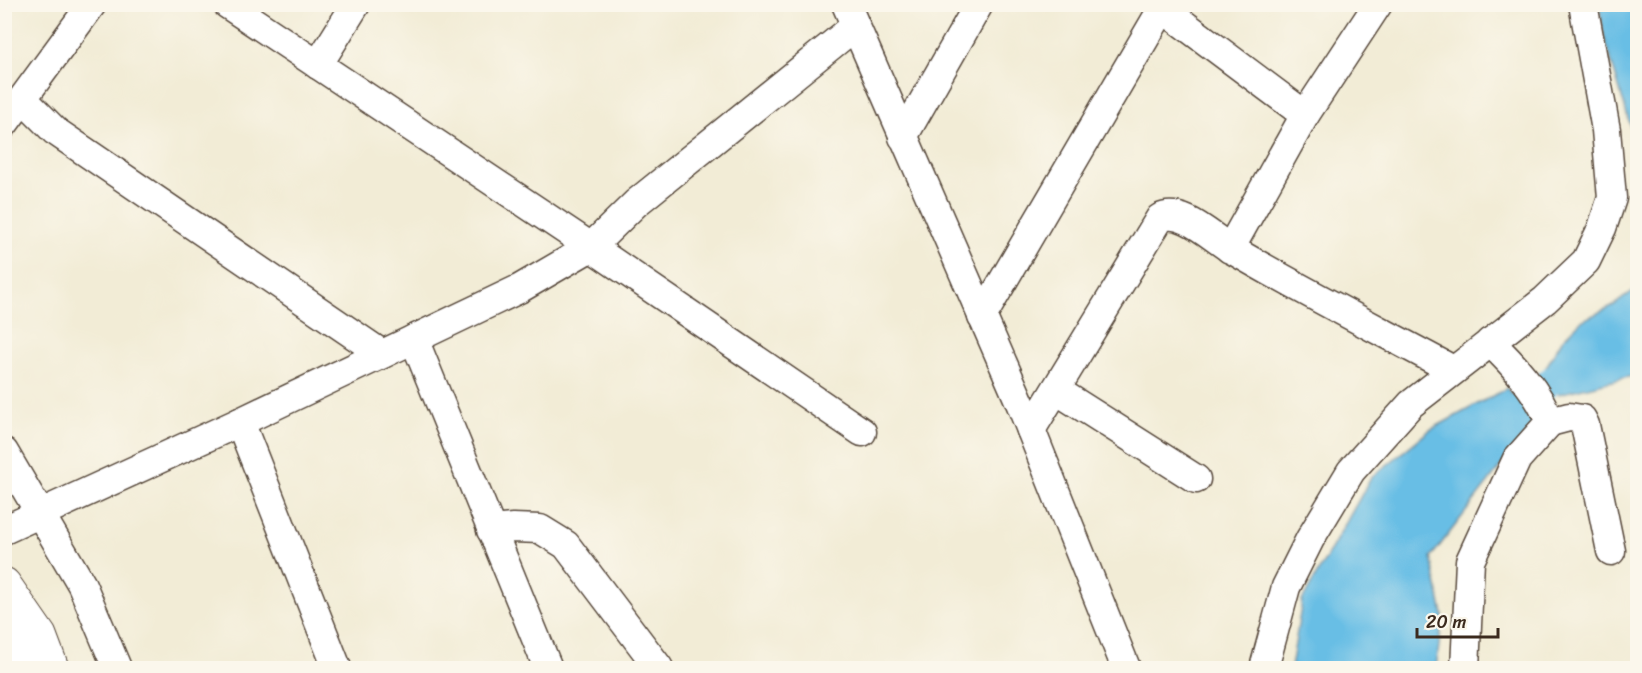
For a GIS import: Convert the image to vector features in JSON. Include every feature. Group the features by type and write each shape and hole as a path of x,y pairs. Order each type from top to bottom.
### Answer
{"highway":[{"path":"4,584 40,636 52,669"},
{"path":"4,632 15,649 23,669"}],"street":[{"path":"4,124 92,4"},
{"path":"227,4 591,247 862,432"},
{"path":"318,65 356,4"},
{"path":"903,137 979,4"},
{"path":"1230,249 1305,115 1378,4"},
{"path":"1264,669 1286,587 1310,539 1351,471 1411,404 1545,300 1586,261 1602,228 1612,198 1606,130 1583,4"},
{"path":"982,317 1164,6 1305,115"},
{"path":"4,530 240,422 519,289 591,247 636,203 850,16 1031,430 1126,669"},
{"path":"23,99 56,131 382,354"},
{"path":"1031,430 1160,218 1167,214 1179,216 1230,249 1453,370"},
{"path":"414,339 548,669"},
{"path":"1491,342 1515,366 1547,415"},
{"path":"1056,390 1196,479"},
{"path":"1547,415 1582,419 1585,425 1611,551"},
{"path":"1465,669 1470,561 1517,459 1547,415"},
{"path":"240,422 337,669"},
{"path":"4,452 82,585 117,669"},
{"path":"491,530 513,528 540,530 566,545 659,669"}],"water":[{"path":"1599,5 1637,5 1637,149 1604,36"},
{"path":"1637,288 1637,375 1559,394 1546,367 1562,340 1581,321 1614,305"},
{"path":"1507,388 1534,423 1431,557 1443,615 1436,668 1291,668 1302,601 1371,478 1430,430"}],"waterway":[{"path":"1491,430 1552,380 1622,340 1638,339"}]}
